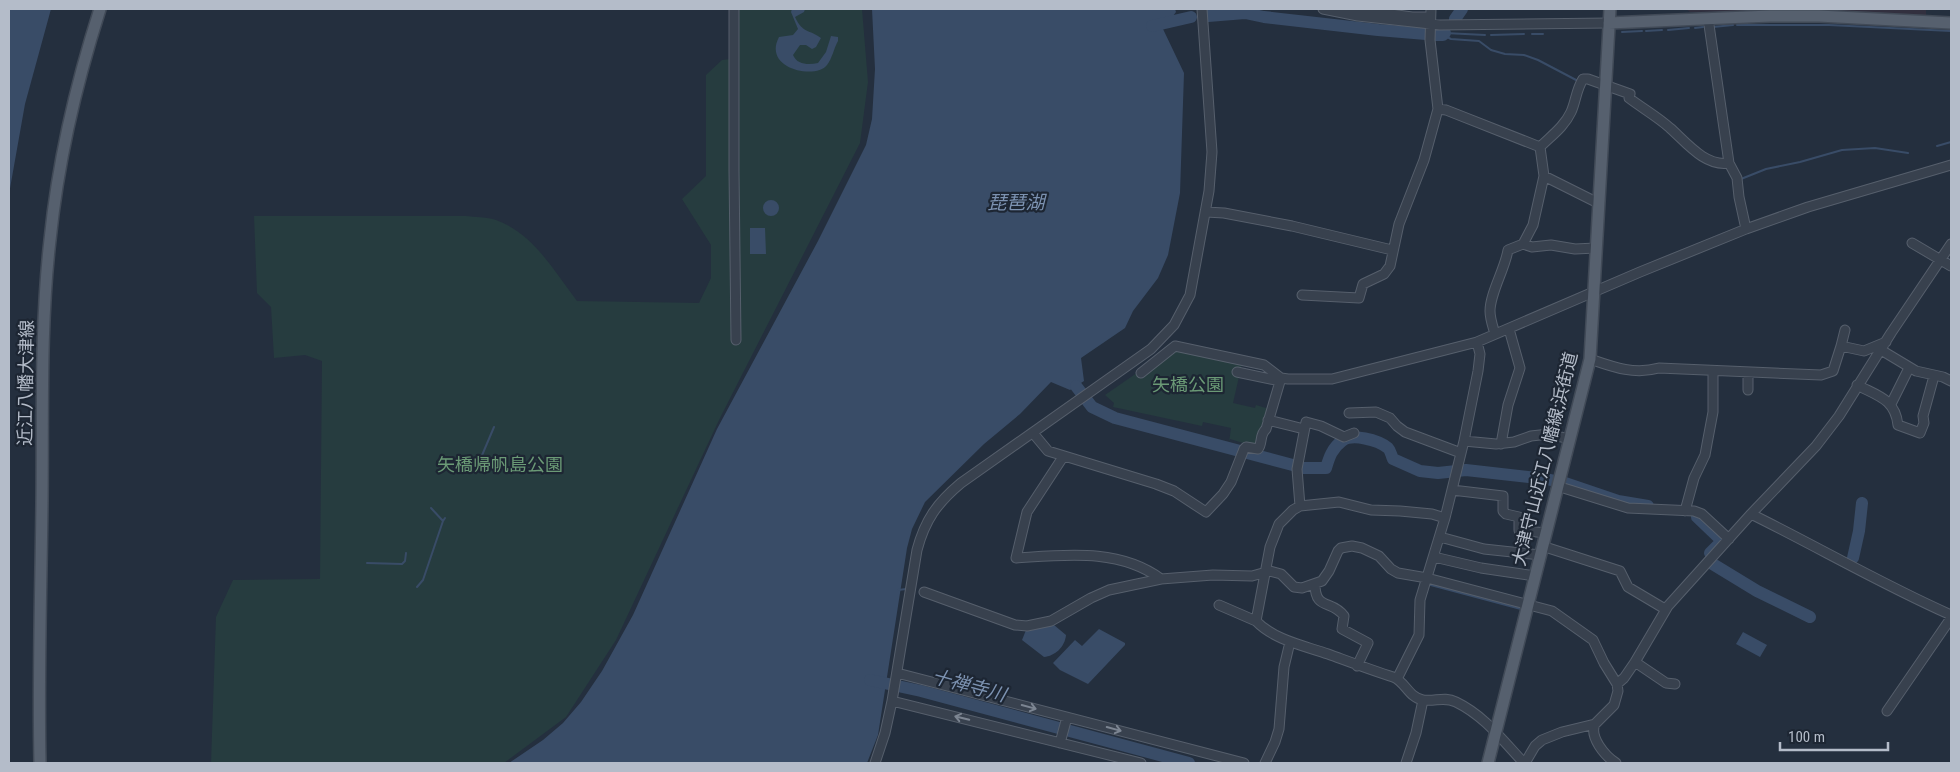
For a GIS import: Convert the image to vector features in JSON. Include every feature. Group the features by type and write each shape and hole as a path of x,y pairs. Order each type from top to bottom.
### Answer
{"main road":[{"name":"近江八幡大津線","path":"40,763 43,349 48,262 54,209 67,132 80,75 100,9"},
{"name":"大津守山近江八幡線;浜街道","path":"1488,763 1590,359 1610,9"},
{"path":"1609,23 1708,18 1819,16 1951,23"}],"street":[{"path":"734,9 736,340"},
{"path":"875,763 885,733 897,674 917,550 922,531 933,510 961,483 1150,349 1174,325 1185,306 1193,284 1206,212 1212,158 1202,9"},
{"path":"1323,9 1358,16 1430,20"},
{"path":"1354,9 1430,20 1440,25 1455,26 1609,23"},
{"path":"1708,18 1729,163 1737,178 1746,229"},
{"path":"1302,295 1359,298 1363,284 1387,271 1399,224 1424,160 1438,109 1430,40 1430,20"},
{"path":"1540,147 1564,123 1572,110 1578,86 1583,79 1605,84 1630,94 1629,98 1670,128 1698,154 1722,164 1729,163"},
{"path":"1438,109 1446,110 1540,147"},
{"path":"1523,244 1533,225 1544,176 1540,147"},
{"path":"1237,372 1280,379 1332,379 1477,342 1594,291 1746,229 1808,207 1951,165"},
{"path":"1544,176 1598,203"},
{"path":"1206,212 1224,213 1284,224 1392,250"},
{"path":"1495,334 1490,313 1491,303 1506,264 1508,250 1523,244 1532,246 1551,245 1575,249 1596,248"},
{"path":"1912,244 1951,266"},
{"path":"1617,684 1624,678 1635,662 1665,609 1816,446 1839,416 1857,385 1951,244"},
{"path":"1500,444 1508,405 1520,368 1509,329"},
{"path":"1590,359 1623,370 1647,371 1659,368 1825,375 1833,371 1842,346 1845,330"},
{"path":"1397,679 1419,635 1420,600 1446,518 1480,361 1477,342"},
{"path":"1842,346 1864,351 1886,342"},
{"path":"1142,373 1175,346 1264,364 1280,379"},
{"path":"1881,350 1909,368 1951,381"},
{"path":"1891,404 1909,368"},
{"path":"1685,511 1694,478 1705,455 1713,412 1713,371"},
{"path":"1748,372 1748,390"},
{"path":"1857,385 1891,404 1896,411 1898,425 1921,432 1924,423 1923,416 1934,376"},
{"path":"1034,433 1048,452 1174,490 1206,512 1223,494 1231,482 1242,451 1246,447 1258,449 1260,446 1261,433 1266,429 1280,379"},
{"path":"1349,413 1376,412 1390,418 1405,432 1461,453"},
{"path":"1268,420 1304,429"},
{"path":"1300,506 1296,483 1297,467 1306,422 1321,426 1344,437 1354,433"},
{"path":"1464,441 1500,444 1531,436 1549,434 1569,439"},
{"path":"1063,457 1027,512 1016,558 1078,554 1098,555 1141,568 1161,579"},
{"path":"1558,482 1628,508 1694,511 1702,514 1729,539"},
{"path":"1452,490 1503,496 1503,511 1506,514 1519,517 1519,530 1545,533"},
{"path":"1256,621 1270,547 1276,530 1285,516 1300,506 1339,502 1371,510 1400,510 1432,514 1446,518"},
{"path":"1751,514 1951,616 1887,712"},
{"path":"1440,537 1484,549 1541,550 1620,571 1628,587 1665,609"},
{"path":"924,592 1014,625 1026,626 1051,621 1090,598 1109,590 1161,579 1213,575 1252,576 1266,572 1281,574 1298,588 1315,584 1325,577 1338,552 1346,546 1352,546 1372,552 1398,573 1427,578 1552,611 1593,640 1617,684 1618,691 1614,706 1595,724 1562,732 1542,740 1535,746 1525,763 1486,722 1457,702 1436,698 1423,700 1413,696 1397,679 1290,642 1256,621 1219,605"},
{"path":"1434,556 1481,568 1535,576"},
{"path":"1315,584 1315,595 1318,599 1338,608 1344,616 1342,629 1368,644 1357,666"},
{"path":"1266,763 1279,729 1284,667 1290,642"},
{"path":"1635,662 1666,683 1676,684"},
{"path":"897,674 1244,763"},
{"path":"892,699 1141,763"},
{"path":"1406,763 1416,732 1423,700"},
{"path":"1061,741 1067,719"},
{"path":"1595,724 1594,735 1605,754 1616,763"}],"shaded area":[{"path":"1686,9 1926,9 1926,16 1788,11 1690,12"}],"green space":[{"name":"矢橋帰帆島公園","path":"739,9 862,9 868,82 860,143 719,420 616,640 566,717 504,763 211,763 216,617 233,580 320,579 322,361 305,355 274,358 271,307 257,293 254,216 465,216 489,218 509,226 532,244 542,254 577,301 699,303 711,278 711,245 682,199 706,176 706,75 722,60 739,58"},
{"name":"矢橋公園","path":"1174,344 1243,359 1233,403 1255,408 1256,405 1269,409 1257,443 1250,445 1230,439 1229,443 1231,428 1203,422 1202,426 1113,407 1114,403 1105,395 1157,359"}],"water":[{"path":"9,9 51,9 25,104 9,194"},
{"path":"792,9 805,9 804,12 795,17 804,29 821,38 816,47 812,49 806,45 800,45 793,55 797,61 807,64 818,63 826,52 831,36 838,37 830,60 821,69 802,71 792,69 778,57 776,48 779,37 793,35 798,29 791,12"},
{"name":"琵琶湖","path":"872,9 1175,9 1176,12 1163,29 1184,73 1180,193 1168,255 1158,278 1133,311 1125,328 1081,358 1084,381 1070,390 1051,382 1020,414 984,444 925,502 912,529 907,548 878,735 867,763 509,763 543,740 563,723 581,702 602,671 633,615 717,429 818,241 866,145 872,119 875,69"},
{"path":"771,200 777,202 779,208 777,214 771,216 765,214 763,208 765,202"},
{"path":"750,228 765,228 766,254 750,254"},
{"path":"1054,625 1066,635 1062,647 1052,655 1044,657 1022,640 1026,630"},
{"path":"1099,629 1125,643 1125,645 1088,684 1060,670 1053,663 1075,640 1082,646"},
{"path":"1743,632 1767,645 1760,657 1736,644"}],"waterway":[{"path":"1455,19 1462,9"},
{"path":"1208,16 1245,13 1264,17 1426,34"},
{"path":"1152,26 1191,17"},
{"path":"1713,27 1733,25"},
{"path":"1737,25 1829,25 1951,31"},
{"path":"1695,28 1703,27"},
{"path":"1668,30 1689,28"},
{"path":"1646,31 1662,30"},
{"path":"1622,32 1642,31"},
{"path":"1445,33 1485,35"},
{"path":"1434,35 1443,35 1445,33"},
{"path":"1491,35 1524,34"},
{"path":"1532,34 1543,34"},
{"path":"1443,35 1451,39 1479,41 1491,50 1505,54 1524,55 1538,60 1578,81"},
{"path":"1937,146 1951,142"},
{"path":"1741,179 1766,169 1842,150 1875,148 1908,153"},
{"path":"1945,257 1951,261"},
{"path":"1076,386 1092,407 1115,418 1304,468 1326,468 1331,453 1342,441 1358,438 1372,440 1384,445 1389,449 1393,459 1420,471 1438,473 1466,470 1546,479 1565,483 1618,501 1648,506"},
{"path":"480,460 494,427"},
{"path":"1853,558 1859,531 1862,503"},
{"path":"431,508 443,521 445,518"},
{"path":"1697,517 1720,539 1721,542 1710,553"},
{"path":"417,587 423,580 443,521"},
{"path":"367,563 402,564 405,561 406,553"},
{"path":"1711,563 1757,591 1810,617"},
{"path":"1427,584 1521,609"},
{"path":"898,590 906,589"},
{"name":"十禅寺川","path":"870,680 921,691 1189,763"}]}
